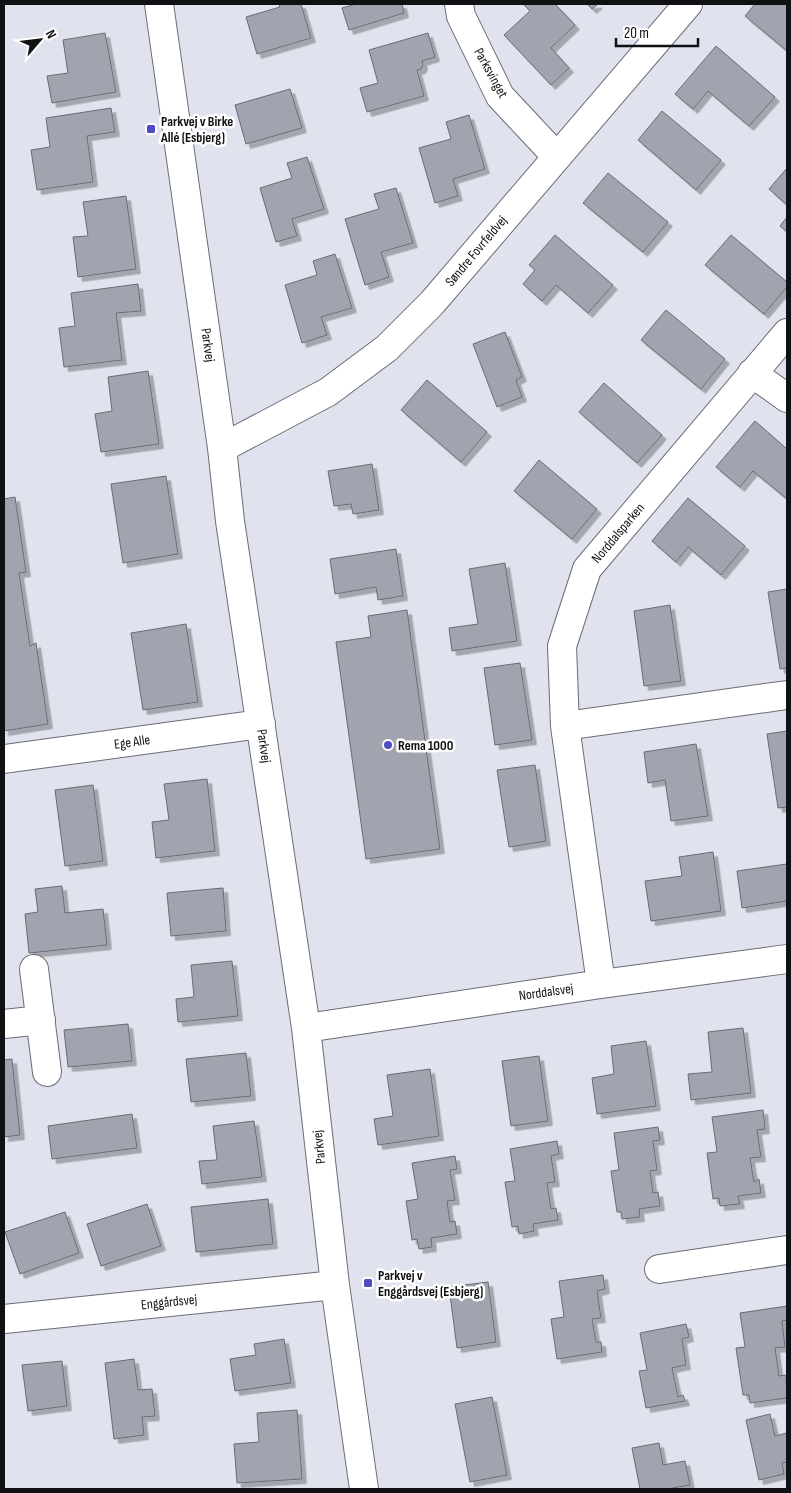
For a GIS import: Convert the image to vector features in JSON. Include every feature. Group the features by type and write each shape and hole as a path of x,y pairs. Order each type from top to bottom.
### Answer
{"street":[{"name":"Parkvej","path":"159,4 222,448 230,521 306,1028 335,1284 364,1489"},
{"name":"Parksvinget","path":"459,4 461,16 500,96 557,157"},
{"name":"Søndre Fovrfeldvej","path":"222,448 328,392 387,348 432,303 688,4"},
{"name":"Norddalsparken","path":"601,984 565,726 562,646 587,569 787,333"},
{"path":"752,373 787,398"},
{"path":"565,726 787,695"},
{"name":"Ege Alle","path":"4,759 260,724"},
{"name":"Norddalsvej","path":"306,1028 601,984 786,967"},
{"path":"34,969 47,1072"},
{"path":"4,1024 41,1020"},
{"path":"659,1269 787,1250"},
{"name":"Enggårdsvej","path":"4,1319 335,1284"}],"building":[{"path":"279,4 301,4 311,38 257,54 246,17 280,7"},
{"path":"356,4 402,4 404,13 349,30 342,8"},
{"path":"523,4 555,4 575,25 551,48 569,68 551,85 504,35 530,11"},
{"path":"587,4 598,4 592,9"},
{"path":"755,4 787,4 787,51 745,16"},
{"path":"105,33 116,92 52,103 47,76 68,73 63,40"},
{"path":"428,33 435,57 422,61 421,69 417,70 424,96 367,112 360,88 378,83 369,50"},
{"path":"716,46 775,97 749,126 708,91 693,109 675,94"},
{"path":"290,89 302,128 246,144 235,105"},
{"path":"111,108 115,132 87,136 93,182 37,190 31,150 50,147 46,118"},
{"path":"662,111 721,160 696,190 638,140"},
{"path":"469,115 485,169 453,179 458,196 435,203 419,148 451,139 446,122"},
{"path":"307,157 324,209 292,219 297,236 276,242 260,188 292,178 287,163"},
{"path":"787,168 787,205 769,189"},
{"path":"608,173 668,222 643,252 583,203"},
{"path":"396,188 413,243 381,252 389,277 365,285 345,219 379,209 374,194"},
{"path":"126,196 136,269 78,277 73,237 88,236 83,202"},
{"path":"787,217 787,232 780,226"},
{"path":"555,235 613,285 588,313 556,285 542,301 523,284 535,270 529,265"},
{"path":"731,235 787,282 787,287 764,314 705,265"},
{"path":"335,254 352,308 321,317 327,335 302,343 285,285 317,275 313,261"},
{"path":"138,284 141,311 116,313 122,360 64,367 59,328 75,326 71,293"},
{"path":"666,310 725,359 701,389 641,340"},
{"path":"505,332 522,377 516,380 522,397 497,407 473,344"},
{"path":"148,371 159,444 101,452 95,414 112,411 108,377"},
{"path":"427,380 487,432 461,462 401,410"},
{"path":"604,383 662,435 637,463 579,412"},
{"path":"755,421 787,449 787,499 753,471 740,487 716,467"},
{"path":"539,460 597,509 572,539 514,491"},
{"path":"372,464 379,510 353,514 351,504 334,506 328,471"},
{"path":"166,476 178,554 123,563 111,484"},
{"path":"15,497 26,572 19,573 30,646 36,643 48,724 4,731 4,499"},
{"path":"688,498 745,546 721,575 688,547 676,562 652,541"},
{"path":"396,549 403,596 378,600 376,587 335,594 330,559"},
{"path":"505,563 517,641 452,651 449,628 478,624 469,569"},
{"path":"787,589 787,668 780,669 768,592"},
{"path":"670,605 681,681 644,686 634,611"},
{"name":"Rema 1000","path":"407,610 440,849 366,859 336,642 371,637 368,616"},
{"path":"186,624 198,702 143,710 131,633"},
{"path":"520,663 532,740 495,745 484,668"},
{"path":"787,731 787,807 778,808 767,734"},
{"path":"696,744 708,816 671,821 665,780 648,783 644,752"},
{"path":"535,765 546,841 509,847 497,770"},
{"path":"207,779 215,851 156,858 152,822 169,820 164,784"},
{"path":"93,785 103,861 65,866 55,790"},
{"path":"713,852 721,911 651,921 645,881 682,876 679,857"},
{"path":"787,864 787,901 742,908 737,871"},
{"path":"62,886 65,913 103,909 107,945 29,953 25,914 38,912 35,889"},
{"path":"223,888 226,931 171,936 167,893"},
{"path":"232,961 238,1016 178,1022 176,999 194,997 191,965"},
{"path":"128,1024 132,1061 68,1067 64,1030"},
{"path":"743,1028 751,1093 691,1100 688,1074 712,1072 708,1032"},
{"path":"646,1041 656,1106 597,1114 592,1078 614,1074 611,1046"},
{"path":"246,1053 251,1096 191,1102 186,1059"},
{"path":"539,1056 548,1121 511,1126 502,1061"},
{"path":"12,1059 20,1135 4,1137 4,1060"},
{"path":"430,1069 439,1136 378,1145 374,1119 393,1116 387,1075"},
{"path":"763,1110 765,1129 757,1130 761,1157 750,1158 754,1182 759,1179 761,1193 738,1196 740,1204 720,1206 719,1198 713,1199 707,1153 717,1152 712,1117"},
{"path":"132,1114 137,1148 52,1159 48,1126"},
{"path":"254,1121 262,1177 202,1184 199,1161 217,1160 213,1126"},
{"path":"658,1127 660,1140 653,1141 657,1170 650,1171 653,1193 658,1192 660,1206 639,1209 640,1217 622,1219 621,1212 617,1212 611,1171 619,1170 614,1133"},
{"path":"557,1141 559,1154 551,1156 555,1182 547,1183 551,1209 556,1208 558,1220 533,1224 534,1231 519,1234 518,1226 512,1227 505,1182 515,1181 510,1149"},
{"path":"455,1156 457,1169 450,1170 455,1200 447,1201 450,1222 455,1221 457,1234 431,1238 432,1247 419,1249 417,1239 412,1240 406,1201 418,1199 412,1163"},
{"path":"268,1199 273,1244 196,1252 191,1207"},
{"path":"147,1204 161,1246 101,1266 87,1224"},
{"path":"65,1212 79,1253 20,1274 5,1232"},
{"path":"603,1275 605,1289 597,1291 601,1318 592,1319 596,1342 601,1342 602,1352 557,1359 551,1319 564,1317 559,1281"},
{"path":"488,1282 496,1342 457,1348 449,1287"},
{"path":"787,1306 787,1320 782,1321 785,1347 775,1348 779,1376 786,1375 787,1398 750,1403 749,1395 743,1395 736,1348 745,1347 740,1313"},
{"path":"686,1324 689,1337 682,1339 686,1365 672,1368 678,1397 683,1395 685,1401 646,1408 639,1371 647,1370 640,1333"},
{"path":"284,1339 291,1383 235,1391 230,1359 256,1355 254,1344"},
{"path":"134,1359 138,1390 152,1389 155,1416 142,1417 144,1435 114,1439 105,1363"},
{"path":"62,1361 67,1406 28,1411 22,1365"},
{"path":"492,1397 507,1475 470,1482 455,1404"},
{"path":"297,1410 302,1479 237,1483 234,1444 259,1442 257,1413"},
{"path":"770,1414 775,1436 787,1433 787,1462 782,1463 784,1474 759,1480 746,1420"},
{"path":"659,1443 663,1465 685,1461 690,1485 667,1489 640,1489 632,1448"}],"place":[{"name":"Parkvej v Birke Allé (Esbjerg)","path":"151,129"},
{"name":"Rema 1000","path":"388,745"},
{"name":"Parkvej v Enggårdsvej (Esbjerg)","path":"368,1283"}]}
